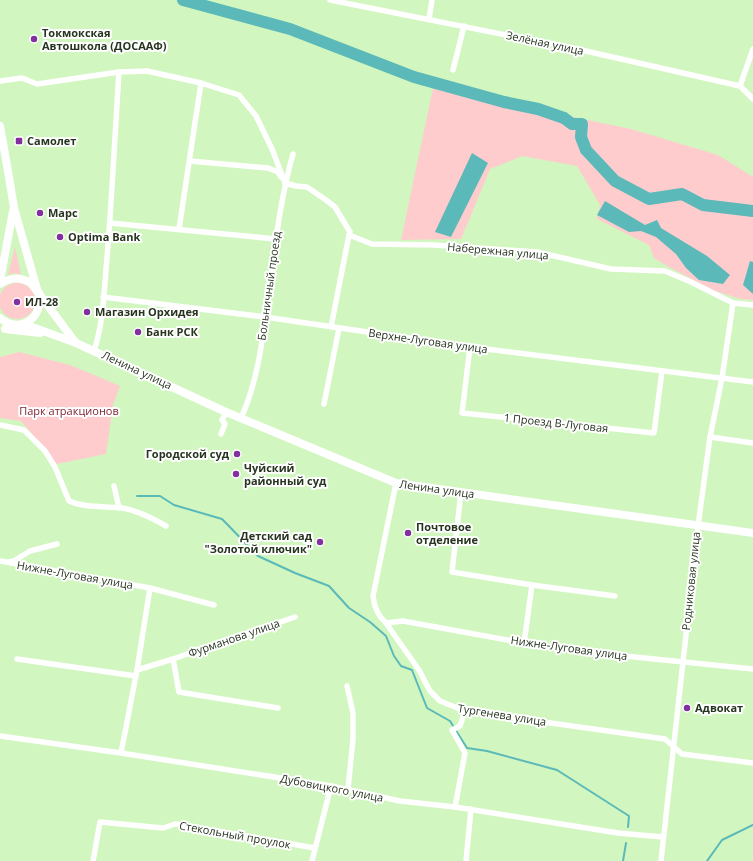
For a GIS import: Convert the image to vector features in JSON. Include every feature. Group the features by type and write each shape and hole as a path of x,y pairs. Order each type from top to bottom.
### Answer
{"main road":[{"path":"0,126 14,208 38,290 40,303 37,313 31,320 2,330"},
{"path":"0,281 14,208"},
{"path":"0,284 8,279 19,278 32,283 76,343"},
{"path":"0,318 8,323 22,324 61,337"},
{"path":"2,330 25,331 61,337"},
{"name":"Ленина улица","path":"61,337 226,412 396,483 753,533"}],"street":[{"name":"Зелёная улица","path":"330,0 577,49 740,86"},
{"path":"429,19 432,0"},
{"path":"453,70 464,26"},
{"path":"753,49 740,86 753,99"},
{"path":"0,81 22,78 37,84 119,72 146,71 201,83 239,95 256,116 272,149 285,183"},
{"path":"94,351 104,297 119,72"},
{"path":"180,229 201,83"},
{"name":"Больничный проезд","path":"241,418 248,402 259,360 285,183 294,154"},
{"path":"190,161 268,168 278,172 285,183 307,187 335,207 350,232 331,327"},
{"path":"110,223 276,239"},
{"name":"Набережная улица","path":"349,235 372,244 434,245 537,252 611,269 665,271 733,303 753,304"},
{"name":"Верхне-Луговая улица","path":"104,297 265,317 470,347 753,382"},
{"name":"Родниковая улица","path":"661,861 698,526 710,437 722,378 733,303"},
{"path":"324,404 339,328"},
{"name":"1 Проезд В-Луговая","path":"470,347 462,413 654,433 662,371"},
{"path":"221,434 225,424 222,420 226,412"},
{"path":"0,425 24,430 41,446 55,467 69,501 78,505 124,508 157,520 166,526"},
{"path":"710,437 753,443"},
{"name":"Тургенева улица","path":"396,483 373,596 374,604 381,619 386,623 419,670 430,691 440,701 465,711 664,739 682,754 753,763"},
{"path":"114,486 119,508"},
{"path":"461,492 452,572 532,585 615,596"},
{"path":"7,562 14,561 30,551 57,544"},
{"name":"Нижне-Луговая улица","path":"0,561 150,588 214,605"},
{"path":"524,643 532,585"},
{"path":"121,753 150,588"},
{"name":"Фурманова улица","path":"17,659 136,673 295,617"},
{"name":"Нижне-Луговая улица","path":"386,623 404,621 524,643 605,654 753,669"},
{"name":"Фурманова улица","path":"173,659 179,692 278,708"},
{"path":"347,686 353,713 353,739 348,789"},
{"path":"455,807 465,753 452,730 460,726 465,711"},
{"name":"Дубовицкого улица","path":"0,736 121,753 331,786 400,801 455,807 618,833 663,837"},
{"path":"312,861 331,786"},
{"path":"466,861 471,810"},
{"name":"Стекольный проулок","path":"94,861 100,822 163,828 175,824 315,848"}],"green space":[{"path":"433,88 631,129 718,155 753,177 753,300 741,299 712,290 654,258 649,245 597,219 600,205 577,166 522,156 490,169 461,239 401,240"},
{"path":"15,247 21,275 15,273 8,275"},
{"path":"17,283 27,286 32,291 35,301 32,311 27,316 17,319 7,316 2,311 -1,301 2,291 7,286"},
{"name":"Парк атракционов","path":"19,352 70,365 120,386 113,405 106,454 57,464 21,421 0,418 0,357"}],"water":[{"path":"472,153 488,163 451,237 435,232"},
{"path":"605,201 645,225 657,220 661,228 707,256 730,275 723,284 699,280 686,268 676,254 656,237 641,231 629,232 597,215"},
{"path":"750,261 753,262 753,294 743,285"}],"waterway":[{"path":"183,0 290,29 414,77 504,102 538,109 564,118 572,124 582,124 581,137 586,150 615,181 649,199 682,194 703,205 753,211"},
{"path":"137,496 160,496 174,505 222,519 258,556 295,573 329,586 349,608 370,622 386,636 394,656 401,666 412,670 427,708 450,721 467,748 487,751 557,770 629,816 628,827"},
{"path":"707,861 722,840 753,825"},
{"path":"623,861 626,843"}],"place":[{"name":"Токмокская Автошкола (ДОСААФ)","path":"34,39"},
{"name":"Самолет","path":"19,141"},
{"name":"Марс","path":"40,213"},
{"name":"Optima Bank","path":"60,237"},
{"name":"ИЛ-28","path":"17,302"},
{"name":"Магазин Орхидея","path":"87,312"},
{"name":"Банк РСК","path":"138,332"},
{"name":"Городской суд","path":"237,454"},
{"name":"Чуйский районный суд","path":"236,474"},
{"name":"Почтовое отделение","path":"408,533"},
{"name":"Детский сад \"Золотой ключик\"","path":"320,542"},
{"name":"Адвокат","path":"687,708"}]}
